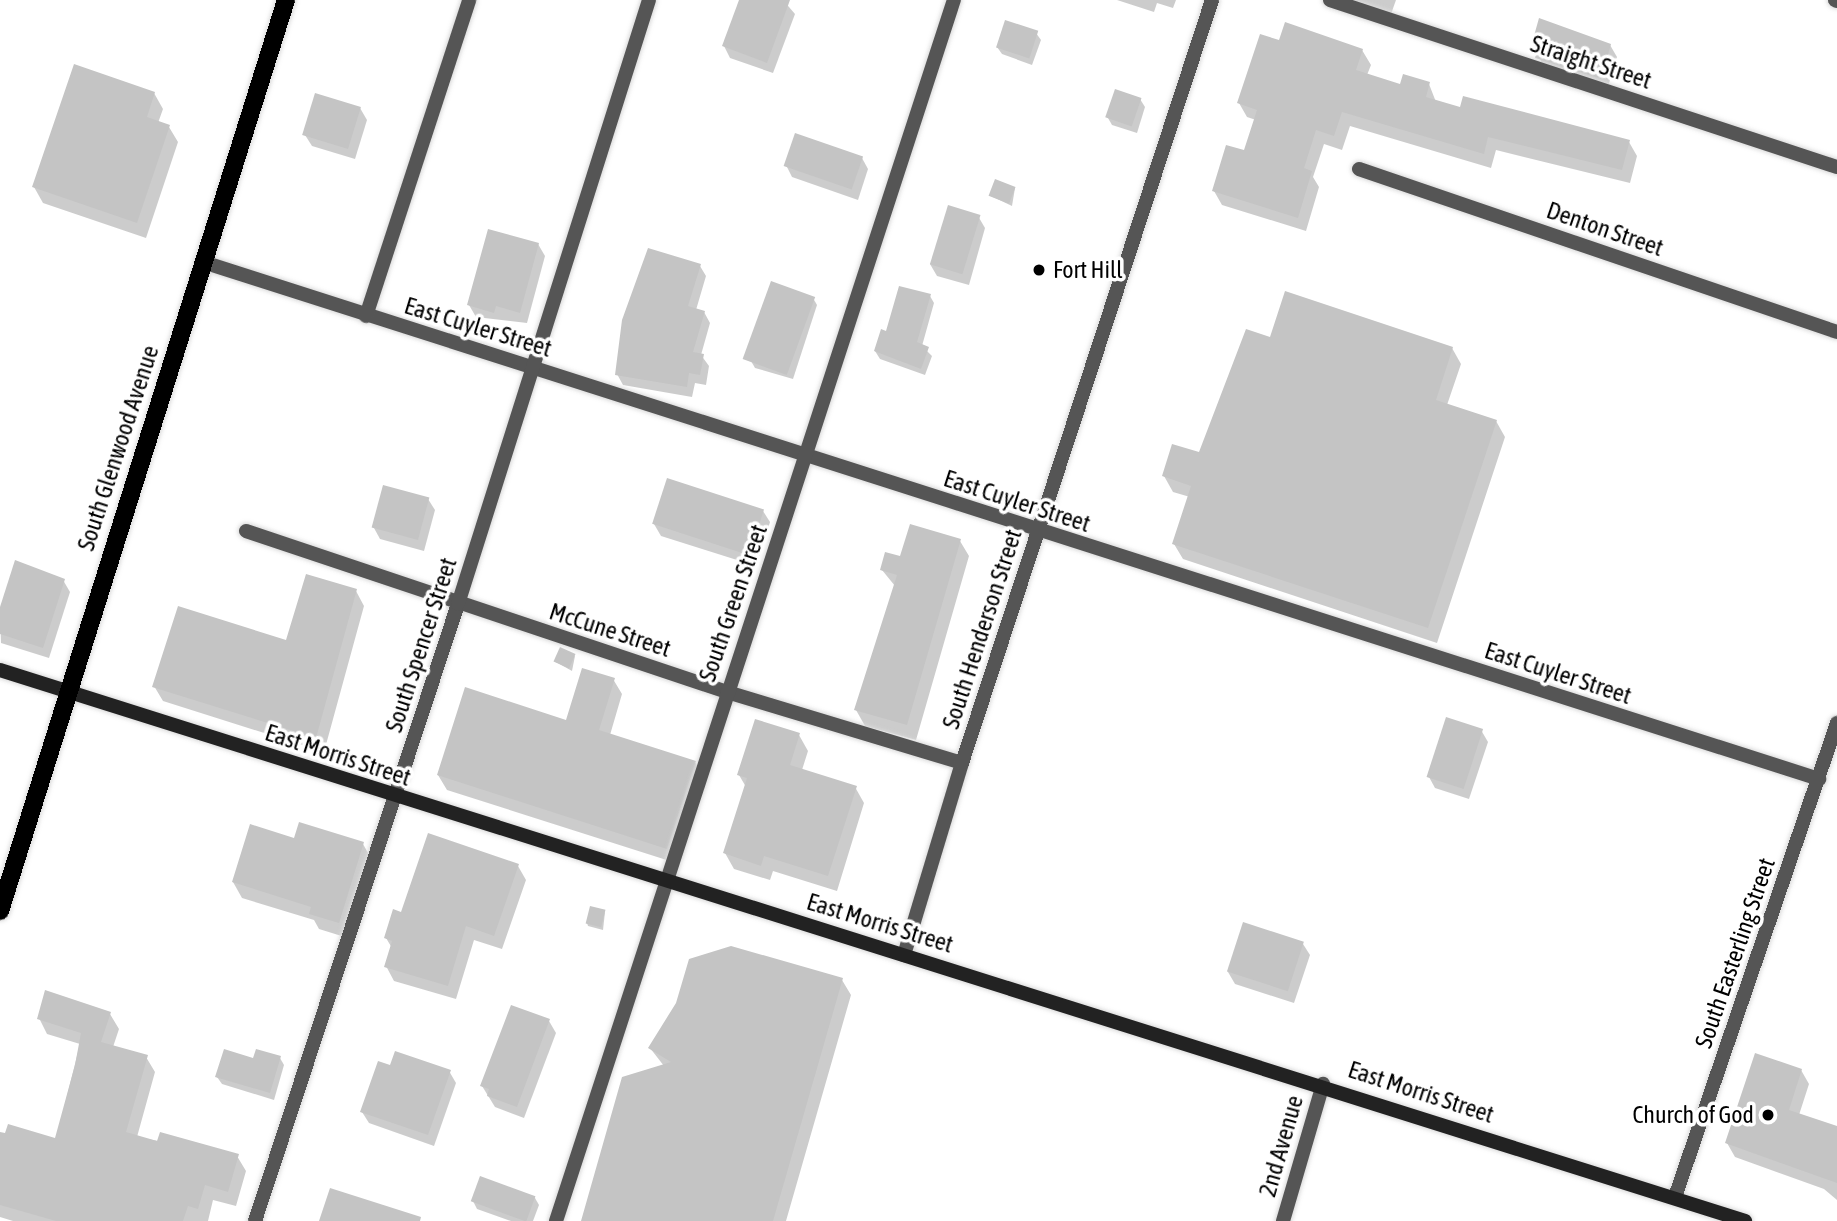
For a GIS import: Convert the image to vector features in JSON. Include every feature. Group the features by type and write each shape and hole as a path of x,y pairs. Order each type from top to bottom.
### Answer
{"main road":[{"name":"South Glenwood Avenue","path":"0,911 66,691 286,0"},
{"name":"East Morris Street","path":"0,670 396,797 1323,1084 1745,1221"}],"street":[{"path":"366,316 469,0"},
{"name":"South Spencer Street","path":"255,1221 396,797 649,0"},
{"name":"South Green Street","path":"556,1221 954,0"},
{"name":"South Henderson Street","path":"904,955 962,763 1212,0"},
{"name":"Straight Street","path":"1330,0 1837,167"},
{"name":"Denton Street","path":"1359,169 1837,332"},
{"name":"East Cuyler Street","path":"203,262 1038,532 1819,779"},
{"name":"McCune Street","path":"246,531 727,692 962,763"},
{"name":"South Easterling Street","path":"1675,1197 1837,723"},
{"name":"2nd Avenue","path":"1283,1221 1323,1084"}],"building":[{"path":"739,0 790,0 767,63 722,46"},
{"path":"1539,18 1611,44 1601,79 1535,58 1539,45 1532,43"},
{"path":"1005,20 1038,31 1029,58 996,48"},
{"path":"1285,22 1363,49 1356,70 1400,84 1403,74 1430,82 1426,97 1460,107 1463,96 1630,140 1622,170 1488,137 1484,154 1342,112 1334,136 1316,130 1304,168 1312,171 1298,218 1212,191 1226,145 1244,150 1257,110 1237,103 1260,34 1279,40"},
{"path":"74,64 155,92 147,117 170,125 137,223 32,187"},
{"path":"1115,89 1141,98 1132,126 1105,117"},
{"path":"315,93 361,107 348,149 302,135"},
{"path":"795,133 863,156 852,190 784,166"},
{"path":"995,179 1016,187 1009,204 989,196"},
{"path":"948,205 981,215 962,274 930,264"},
{"path":"488,229 539,243 520,313 496,306 494,313 467,305"},
{"path":"648,248 701,264 688,306 705,311 693,352 704,354 700,375 689,373 687,387 615,375 622,320"},
{"path":"771,281 815,297 787,375 743,359"},
{"path":"899,286 931,294 917,342 929,347 921,369 874,351 881,329 886,331"},
{"path":"1285,291 1453,347 1436,400 1497,420 1428,628 1172,544 1191,486 1162,476 1172,444 1199,452 1246,329 1270,337"},
{"path":"667,478 764,510 749,555 652,524"},
{"path":"383,485 429,497 418,540 372,528"},
{"path":"910,524 961,539 907,725 854,710 897,575 880,570 885,552 900,556"},
{"path":"15,560 65,579 43,648 0,634 0,607"},
{"path":"306,574 357,589 316,738 152,687 178,606 286,640"},
{"path":"560,647 576,654 569,669 553,662"},
{"path":"582,668 615,678 599,730 696,761 667,849 437,775 465,687 566,720"},
{"path":"1446,717 1483,729 1464,789 1427,777"},
{"path":"755,719 800,733 790,765 857,786 828,876 764,856 761,866 723,853 747,778 737,775"},
{"path":"299,822 364,842 339,923 309,914 311,907 232,882 250,824 294,838"},
{"path":"428,833 519,864 494,936 466,926 448,986 384,967 392,941 384,938 393,909 401,912"},
{"path":"590,906 606,910 601,927 586,923"},
{"path":"1243,922 1304,942 1288,991 1227,971"},
{"path":"731,946 843,978 773,1221 581,1221 622,1077 671,1062 648,1048 676,1003 689,959"},
{"path":"45,990 111,1012 101,1042 148,1055 126,1132 157,1141 160,1132 239,1154 228,1192 205,1185 198,1209 188,1206 183,1221 56,1221 0,1205 0,1132 5,1133 8,1124 55,1138 75,1065 81,1033 37,1019"},
{"path":"511,1005 550,1019 517,1107 487,1096 489,1089 480,1086"},
{"path":"224,1049 253,1058 256,1049 281,1056 270,1093 215,1077"},
{"path":"395,1051 451,1070 428,1135 360,1112 378,1061 390,1065"},
{"path":"1755,1053 1802,1069 1789,1110 1837,1126 1837,1183 1725,1143"},
{"path":"480,1176 535,1196 526,1221 471,1201"},
{"path":"330,1188 421,1217 420,1221 319,1221"}],"place":[{"name":"Fort Hill","path":"1039,270"},
{"name":"Church of God","path":"1768,1115"}]}
